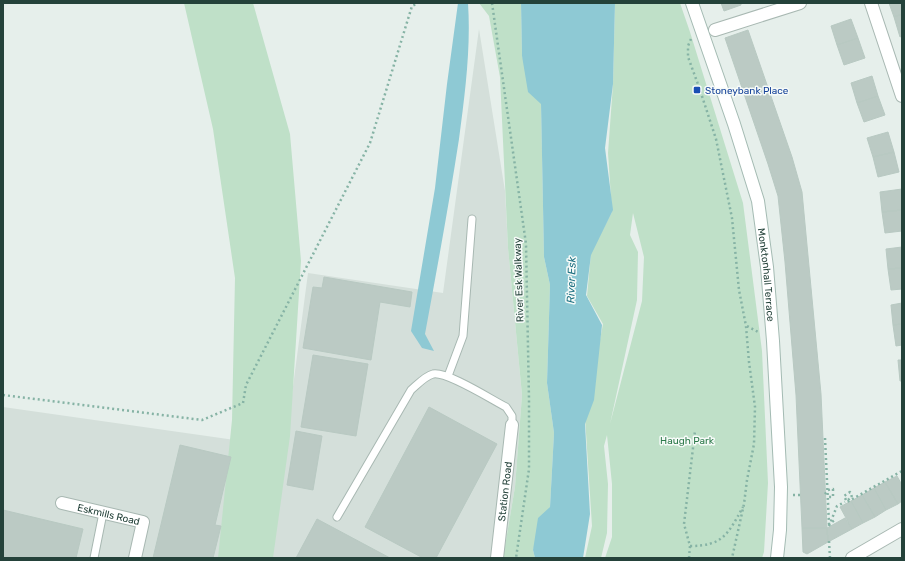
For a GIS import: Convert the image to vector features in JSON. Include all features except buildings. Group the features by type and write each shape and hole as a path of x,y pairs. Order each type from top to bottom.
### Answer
{"main road":[{"name":"Monktonhall Terrace","path":"692,3 734,124 758,201 766,260 773,341 781,487 780,530 776,558"},
{"path":"715,30 800,3"},
{"path":"871,3 902,96"},
{"name":"Station Road","path":"497,558 512,425"},
{"name":"Eskmills Road","path":"62,503 143,522 135,558"},
{"path":"852,558 902,529"}],"lane":[{"path":"448,376 463,336 472,219"},
{"path":"337,517 411,390 433,374 448,376 506,407 512,416 512,425"},
{"path":"94,558 104,513"}],"path":[{"path":"3,395 202,420 243,403 246,385 370,142 412,6 418,3"},
{"name":"River Esk Walkway","path":"492,3 526,244 529,399 528,469 516,558"},
{"path":"702,33 691,39 688,46 688,57 716,139 732,218 755,407 754,444 744,504 732,558"},
{"path":"689,558 690,546 684,524 695,430"},
{"path":"825,438 829,524 835,520"},
{"path":"829,526 837,506 902,471"},
{"path":"690,546 704,546 720,540 730,529 744,504"},
{"path":"830,541 830,558"}],"shaded area":[{"path":"479,29 505,191 508,248 522,395 515,487 503,558 3,558 3,407 285,447 308,273 443,293"}],"green space":[{"path":"184,3 253,3 290,134 301,261 290,436 273,558 218,558 232,420 235,278 213,129"},
{"path":"479,3 521,3 522,56 541,103 544,257 550,285 547,383 554,433 550,507 533,550 535,558 503,558 515,487 522,395 508,248 500,77 489,16"},
{"name":"Haugh Park","path":"615,3 680,3 743,203 762,351 768,483 764,552 762,558 605,558 612,537 612,484 607,435 604,446 608,484 607,533 601,558 585,558 592,526 585,417 603,324 587,296 591,253 612,212 608,153 613,84","holes":["633,213 644,257 642,301 610,424 637,300 638,252 630,235"]}],"water":[{"path":"458,3 468,3 468,54 459,139 425,334 434,351 422,348 411,331 435,188"},
{"name":"River Esk","path":"521,3 615,3 613,84 605,148 613,210 591,255 586,295 602,325 594,400 585,424 590,514 583,558 535,558 533,550 538,518 550,507 554,433 547,383 550,285 544,257 541,104 528,92 522,56"}],"place":[{"name":"Stoneybank Place","path":"697,90"}]}
